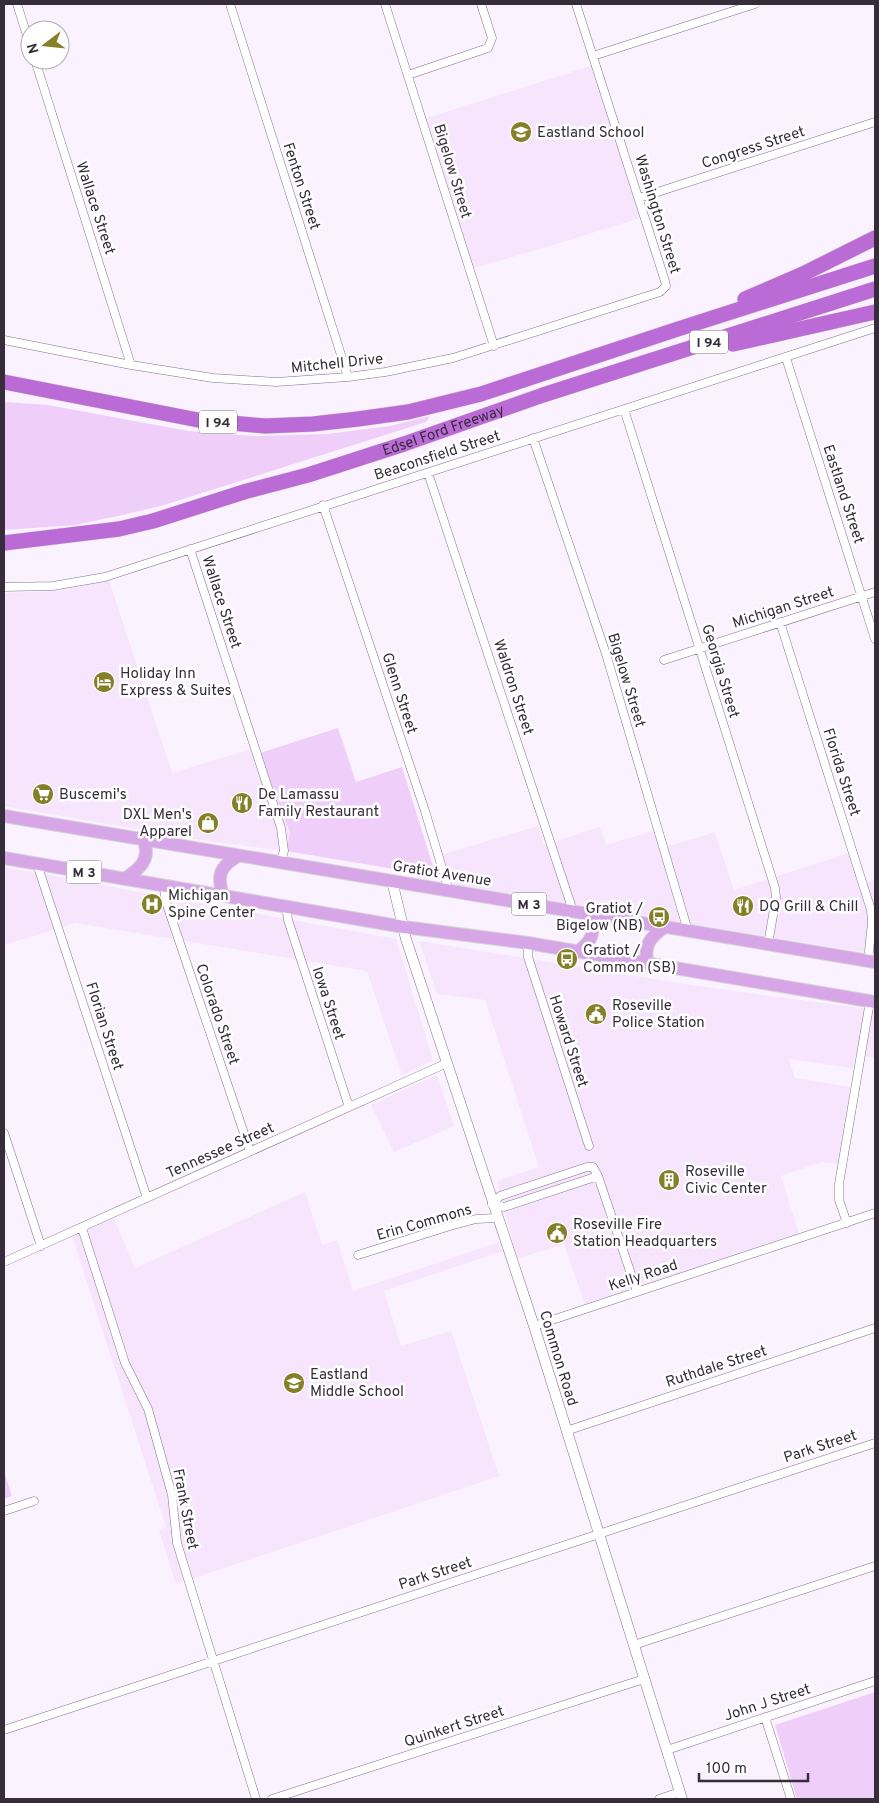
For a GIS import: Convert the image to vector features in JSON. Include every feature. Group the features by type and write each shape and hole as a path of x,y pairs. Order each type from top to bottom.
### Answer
{"highway":[{"path":"678,329 707,314 803,274 875,238"},
{"name":"Edsel Ford Freeway","path":"4,382 198,420 265,426 313,424 408,412 482,394 875,266"},
{"name":"Edsel Ford Freeway","path":"4,543 119,529 153,521 247,491 308,475 404,444 543,395 875,289"},
{"path":"543,395 616,379 738,342 875,312"},
{"path":"4,389 30,388"},
{"path":"4,552 80,544 119,529"}],"main road":[{"name":"Gratiot Avenue","path":"4,816 280,864 392,881 872,962"},
{"path":"125,879 145,861 147,851 144,841"},
{"path":"223,896 220,886 220,873 230,861 238,856"},
{"name":"M 3","path":"4,858 404,926 528,943 576,953 874,1000"},
{"path":"576,953 585,946 592,935 594,929 590,914"},
{"path":"648,964 647,944 656,933 666,927"}],"street":[{"path":"17,4 22,20"},
{"name":"Fenton Street","path":"230,4 348,377"},
{"name":"Bigelow Street","path":"386,4 494,346"},
{"path":"408,75 484,51 490,46 492,38 481,4"},
{"name":"Washington Street","path":"576,4 639,198 666,286 664,289"},
{"path":"593,56 755,4"},
{"name":"Wallace Street","path":"38,70 131,365"},
{"name":"Congress Street","path":"639,198 875,122"},
{"name":"Mitchell Drive","path":"4,340 131,365 240,381 276,382 348,377 421,366 494,346 651,295 664,289"},
{"name":"Beaconsfield Street","path":"4,587 52,586 105,577 875,328"},
{"name":"Eastland Street","path":"786,358 875,639"},
{"name":"Georgia Street","path":"624,409 775,888 776,898 768,944"},
{"name":"Bigelow Street","path":"533,438 606,654 688,931"},
{"name":"Waldron Street","path":"428,472 573,911"},
{"name":"Glenn Street","path":"323,505 425,811 449,891"},
{"name":"Wallace Street","path":"190,549 281,828 284,851 280,864"},
{"name":"Michigan Street","path":"664,660 875,592"},
{"name":"Florida Street","path":"780,622 871,910 872,962"},
{"name":"Florian Street","path":"37,864 147,1198"},
{"name":"Common Road","path":"392,881 406,939 492,1204 534,1326 681,1796"},
{"name":"Colorado Street","path":"165,886 165,899 250,1151"},
{"name":"Iowa Street","path":"286,906 288,920 349,1107"},
{"name":"Howard Street","path":"528,943 528,957 589,1146"},
{"path":"847,1223 839,1200 839,1184 874,1000"},
{"name":"Tennessee Street","path":"4,1262 447,1063"},
{"path":"4,1133 41,1246"},
{"path":"492,1204 504,1207 598,1176 637,1292"},
{"name":"Kelly Road","path":"534,1326 875,1213"},
{"name":"Erin Commons","path":"358,1255 476,1219 497,1218"},
{"name":"Frank Street","path":"82,1228 125,1363 148,1409 172,1494 177,1543 256,1799"},
{"name":"Ruthdale Street","path":"566,1430 875,1328"},
{"name":"Park Street","path":"4,1730 875,1443"},
{"path":"4,1511 34,1501"},
{"path":"634,1645 875,1566"},
{"name":"Quinkert Street","path":"272,1799 644,1679"},
{"name":"John J Street","path":"667,1750 875,1681"},
{"path":"765,1717 791,1799"},
{"path":"659,1799 681,1796"}],"shaded area":[{"path":"591,66 640,218 474,268 427,118"},
{"path":"4,402 48,405 188,431 256,436 327,434 390,426 430,416 426,422 161,506 75,525 4,530"},
{"path":"109,580 172,773 258,747 290,834 284,851 194,839 4,806 4,593 58,591"},
{"path":"338,728 356,782 402,767 436,876 286,851 290,833 260,753"},
{"path":"538,826 544,845 600,827 606,845 653,831 659,849 715,832 734,890 849,853 859,885 875,880 875,954 456,885 449,877 441,855"},
{"path":"4,867 396,939 433,1060 402,1075 367,971 76,923 4,945"},
{"path":"419,941 691,985 875,1010 875,1058 856,1054 853,1068 789,1059 795,1078 850,1087 838,1164 822,1162 781,1176 799,1234 585,1304 564,1244 517,1259 497,1181 539,1167 485,1000 437,994"},
{"path":"437,1075 454,1126 394,1152 371,1105"},
{"name":"Eastland Middle School","path":"305,1192 322,1245 337,1240 353,1291 499,1242 502,1251 384,1291 401,1346 451,1331 499,1476 176,1584 159,1530 166,1527 72,1236 114,1218 135,1268"},
{"path":"4,1471 12,1496 4,1499"},
{"path":"875,1692 875,1799 797,1799 775,1725"}],"place":[{"name":"Eastland School","path":"521,132"},
{"name":"Holiday Inn Express & Suites","path":"104,682"},
{"name":"Buscemi's","path":"43,794"},
{"name":"De Lamassu Family Restaurant","path":"242,803"},
{"name":"DXL Men's Apparel","path":"208,823"},
{"name":"Michigan Spine Center","path":"152,904"},
{"name":"DQ Grill & Chill","path":"743,906"},
{"name":"Gratiot / Bigelow (NB)","path":"659,917"},
{"name":"Gratiot / Common (SB)","path":"567,959"},
{"name":"Roseville Police Station","path":"596,1014"},
{"name":"Roseville Civic Center","path":"669,1180"},
{"name":"Roseville Fire Station Headquarters","path":"557,1233"},
{"name":"Eastland Middle School","path":"294,1383"}]}
